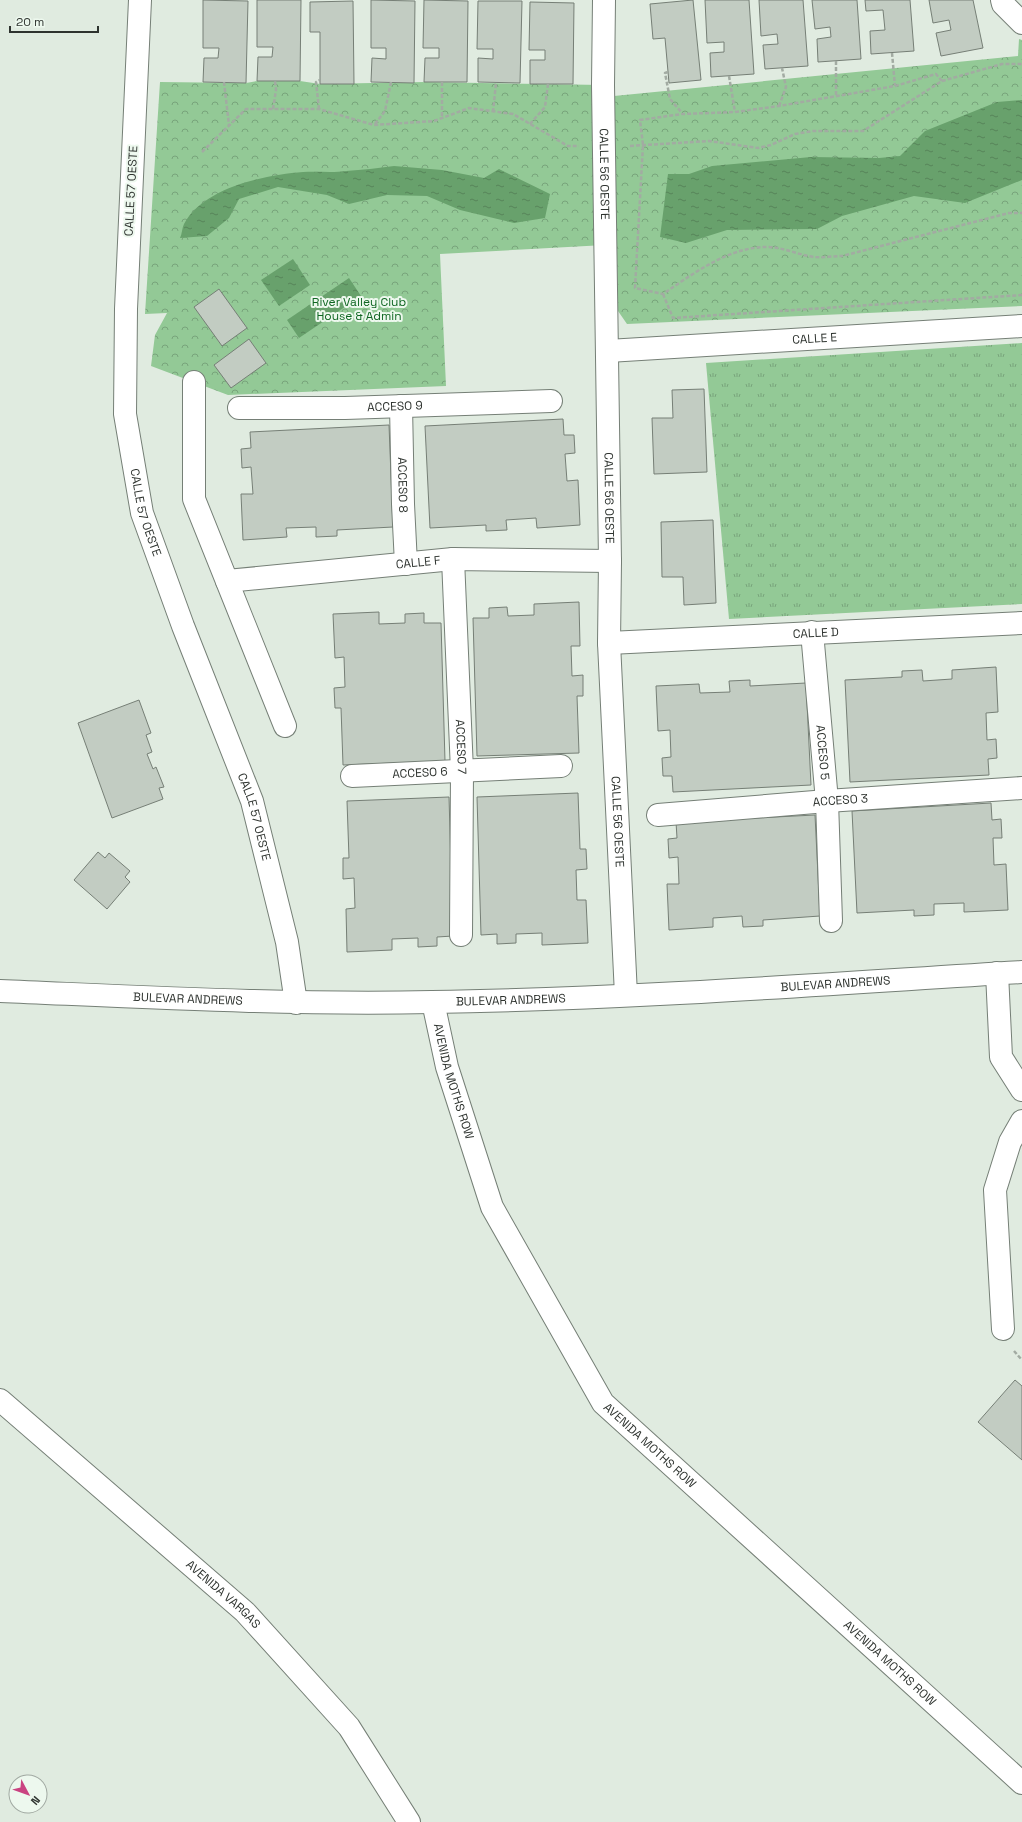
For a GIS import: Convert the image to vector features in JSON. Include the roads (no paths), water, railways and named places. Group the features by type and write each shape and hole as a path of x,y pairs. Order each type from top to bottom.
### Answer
{"street":[{"name":"CALLE 57 OESTE","path":"140,0 126,310 125,414 142,513 183,626 252,801 287,942 296,1003"},
{"name":"CALLE 56 OESTE","path":"604,0 605,245 608,351 610,561 609,642 626,995"},
{"path":"1002,0 1003,4 1022,23"},
{"name":"CALLE E","path":"608,351 1022,326"},
{"path":"194,382 194,499 285,726"},
{"name":"ACCESO 9","path":"238,408 345,408 551,401"},
{"name":"ACCESO 8","path":"401,406 402,497 406,564"},
{"name":"CALLE F","path":"227,582 453,559 610,561"},
{"name":"ACCESO 7","path":"453,559 462,771 461,935"},
{"name":"CALLE D","path":"609,642 1022,623"},
{"name":"ACCESO 5","path":"812,632 827,801 830,921"},
{"name":"ACCESO 6","path":"352,776 561,766"},
{"name":"ACCESO 3","path":"658,815 827,801 1022,788"},
{"name":"BULEVAR ANDREWS","path":"0,991 296,1003 433,1002 626,995 1022,972"},
{"path":"997,973 1000,1057 1022,1090"},
{"name":"AVENIDA MOTHS ROW","path":"433,1002 447,1068 492,1207 603,1403 1022,1783"},
{"path":"1003,1329 995,1190 1010,1142 1022,1121"},
{"name":"AVENIDA VARGAS","path":"0,1400 245,1612 349,1727 408,1822"}],"water":[{"path":"1022,100 1022,180 965,203 914,196 842,216 817,229 727,230 686,243 660,237 668,174 689,174 712,166 811,157 879,158 900,156 925,131 997,102"},
{"path":"394,166 442,170 484,178 499,169 550,194 545,218 514,223 460,210 427,196 387,195 349,204 327,195 278,187 239,199 229,218 207,236 180,238 184,224 193,211 220,192 237,185 271,176 308,172 341,172"},
{"path":"293,259 310,285 279,306 261,280"},
{"path":"349,278 361,296 299,338 287,320"}],"park label":[{"name":"River Valley Club House & Admin","path":"359,309"}]}
